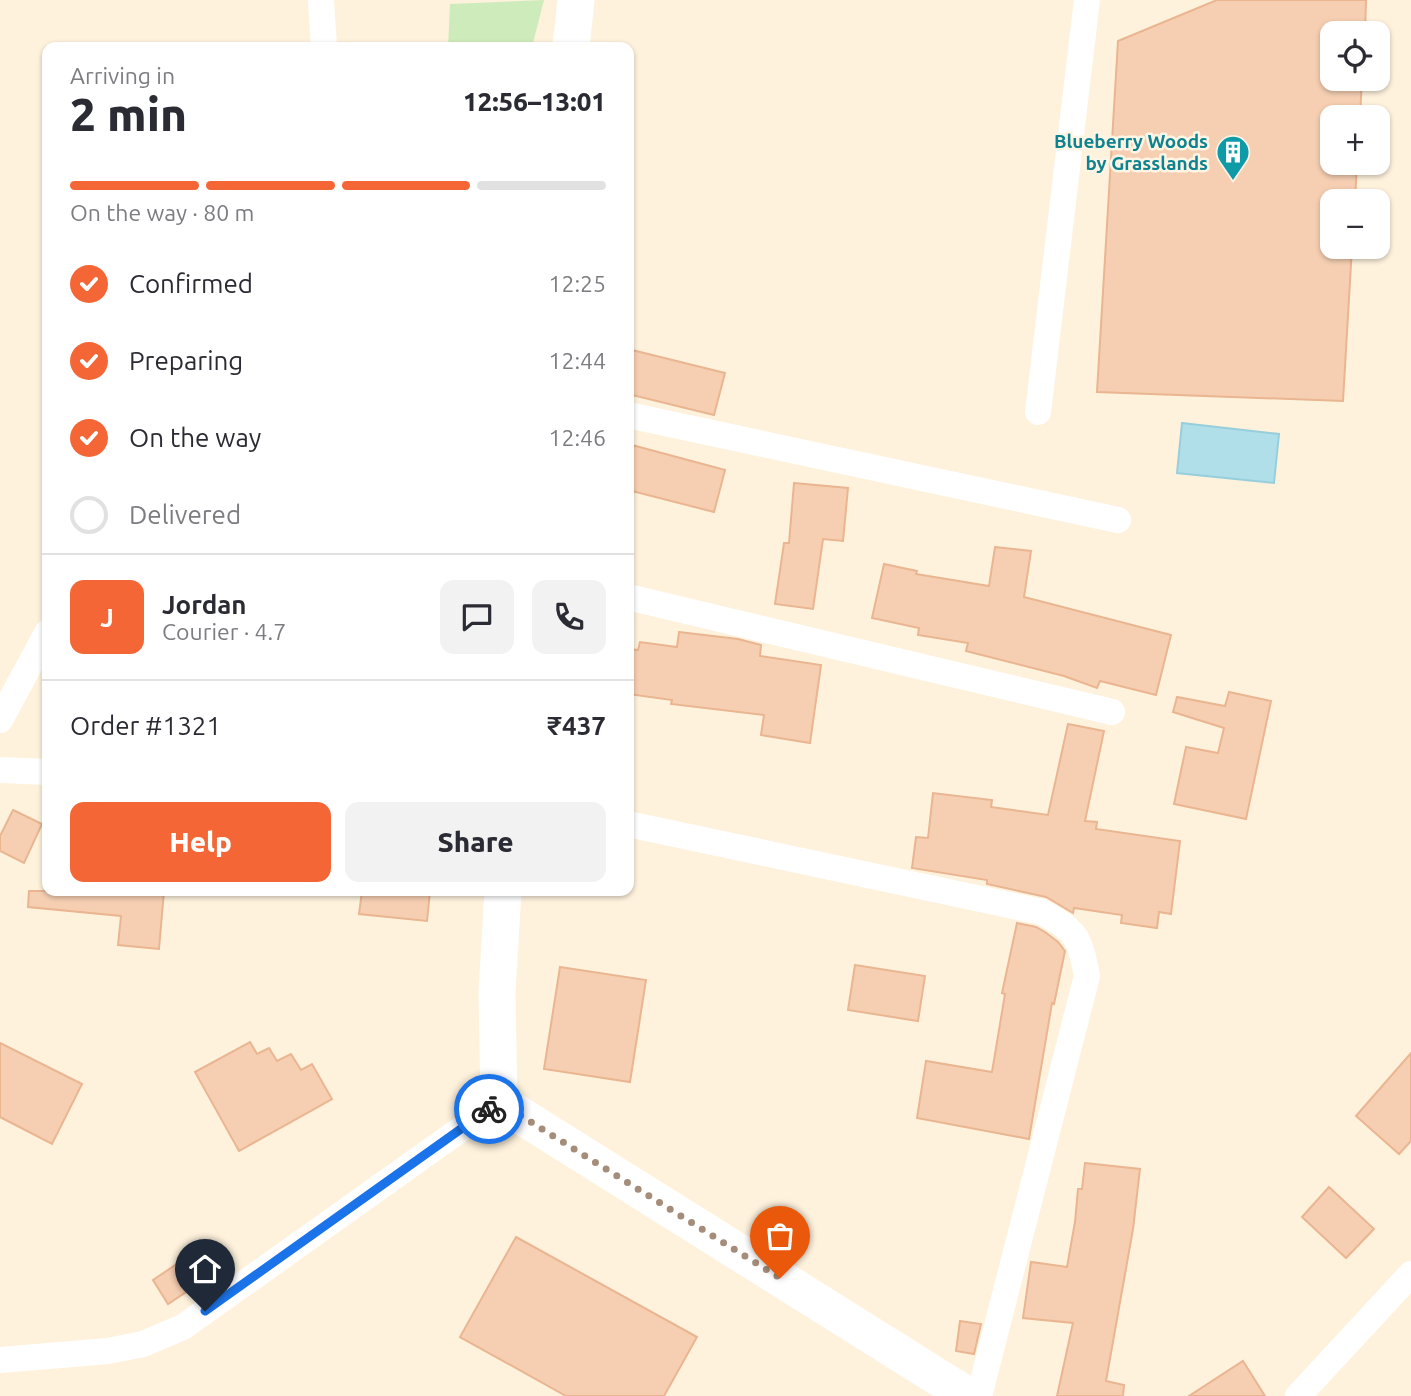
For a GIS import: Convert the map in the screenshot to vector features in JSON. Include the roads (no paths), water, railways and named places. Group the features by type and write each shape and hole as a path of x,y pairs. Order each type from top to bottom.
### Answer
{"street":[{"path":"321,0 324,42"},
{"path":"572,42 576,0"},
{"path":"1038,412 1087,0"},
{"path":"634,416 1118,520"},
{"path":"634,598 1112,712"},
{"path":"0,720 42,642"},
{"path":"0,770 42,772"},
{"path":"634,825 1042,912 1068,927 1081,947 1087,976 979,1396"},
{"path":"499,1102 497,993 503,896"},
{"path":"0,1360 108,1351 143,1344 183,1327 499,1102"},
{"path":"499,1102 968,1396"},
{"path":"1298,1396 1411,1274"}],"water":[{"path":"1182,423 1279,434 1274,483 1177,473"}],"place":[{"name":"Blueberry Woods by Grasslands","path":"1233,182"}]}
